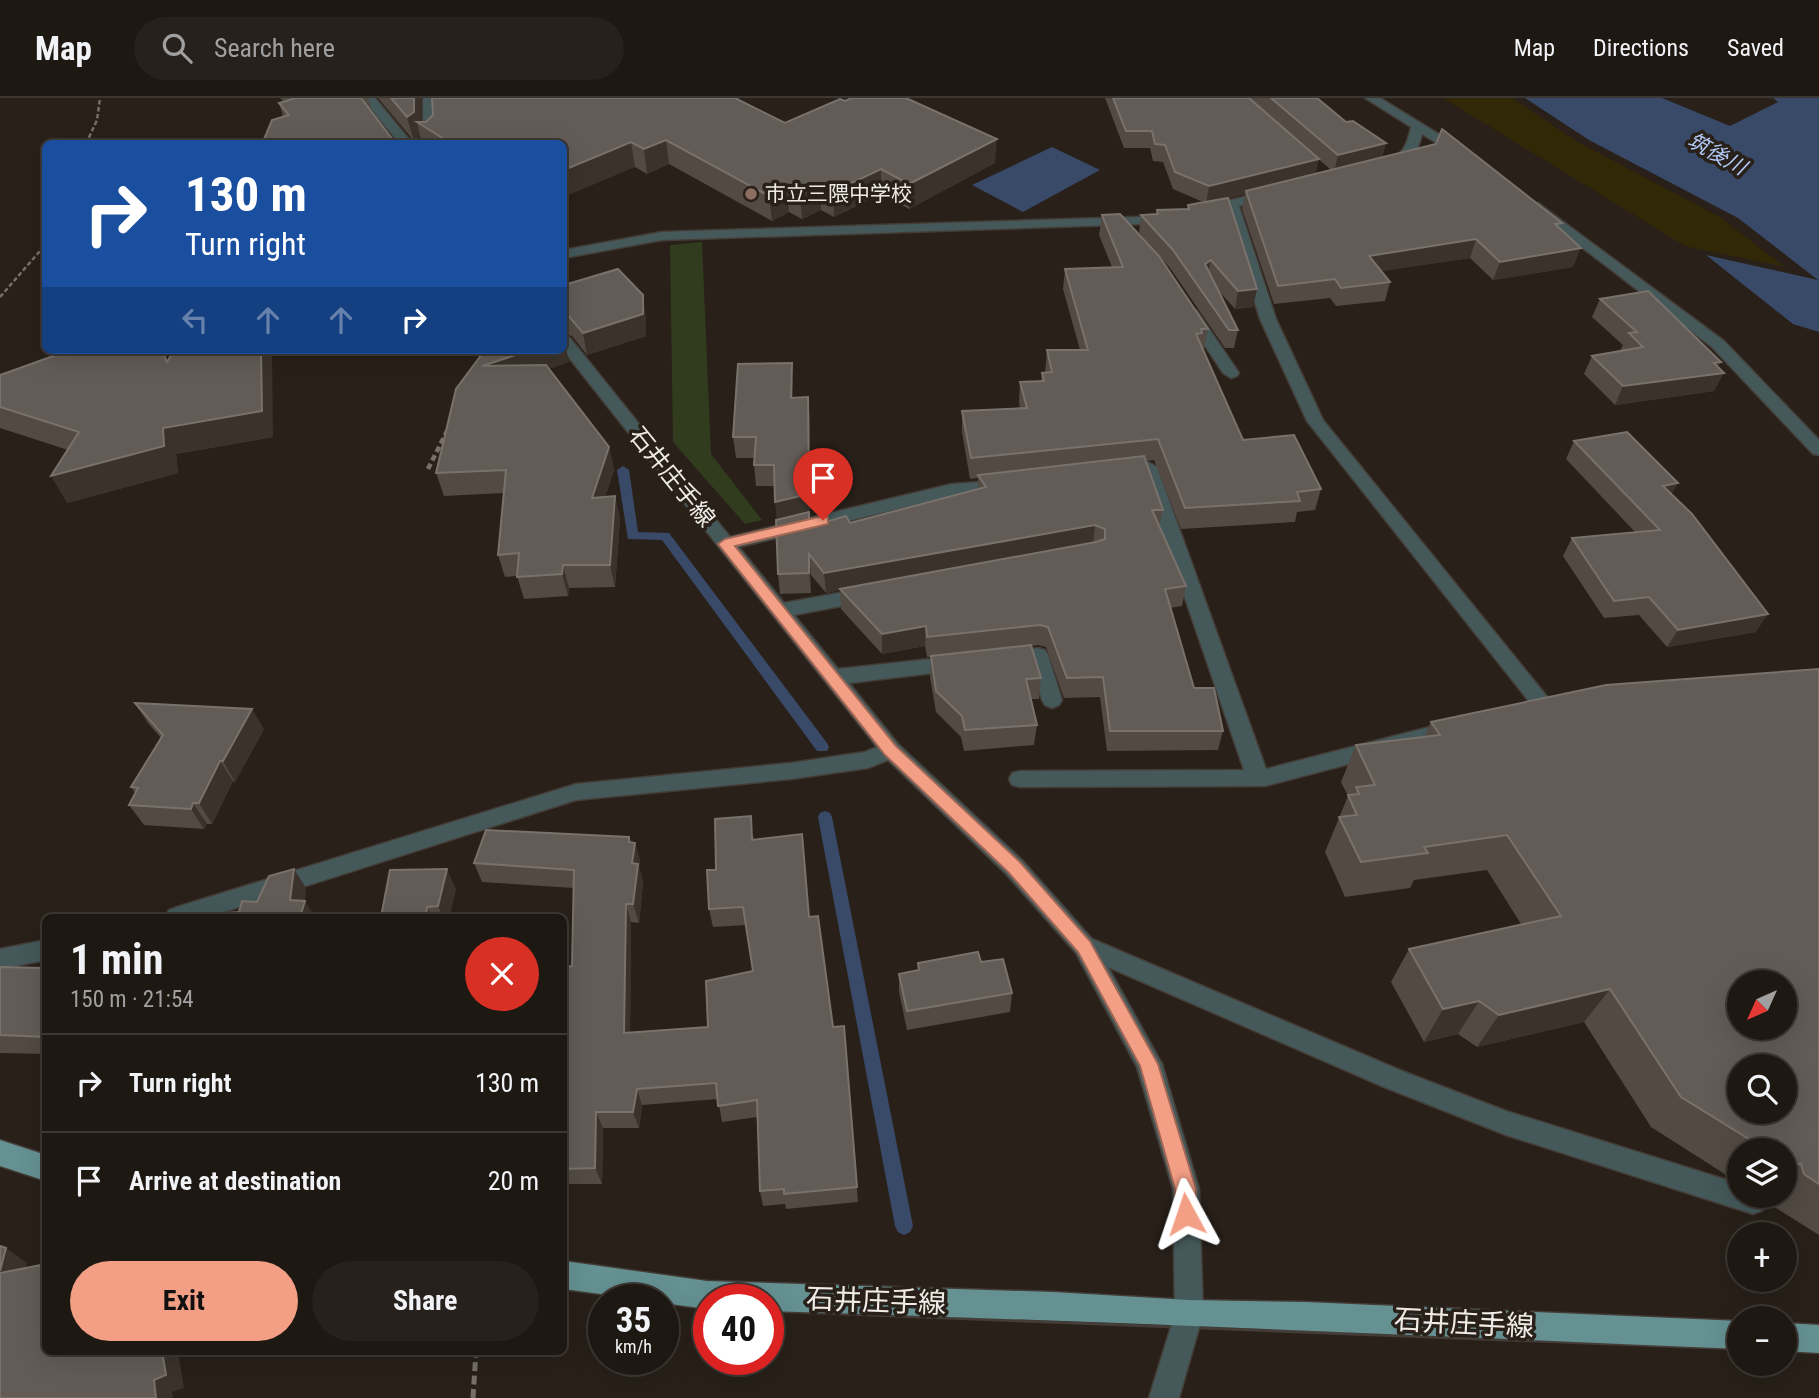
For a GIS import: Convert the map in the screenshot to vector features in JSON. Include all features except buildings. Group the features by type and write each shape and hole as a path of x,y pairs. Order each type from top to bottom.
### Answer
{"main road":[{"path":"0,1153 42,1167"},
{"name":"石井庄手線","path":"567,1275 707,1295 1053,1306 1189,1314 1727,1334"},
{"path":"1797,1338 1819,1339"}],"street":[{"path":"368,98 404,140"},
{"path":"428,140 429,98"},
{"path":"1371,98 1470,158"},
{"path":"1369,170 1395,163 1413,149 1418,125"},
{"path":"567,253 662,236 1123,228 1164,221 1290,190"},
{"path":"1524,196 1718,344 1819,450"},
{"path":"1231,204 1268,318 1315,421 1546,709"},
{"path":"1186,306 1231,373"},
{"name":"石井庄手線","path":"567,345 891,750 1014,867 1084,946 1149,1064 1186,1189 1189,1314"},
{"path":"1096,473 1148,467 1258,778"},
{"path":"725,544 952,490 1017,482"},
{"path":"779,611 881,593"},
{"path":"833,677 1038,655 1052,700"},
{"path":"1518,713 1573,706"},
{"path":"1020,779 1258,778 1478,723"},
{"path":"187,914 576,792 791,771 868,760 891,750"},
{"path":"1084,946 1393,1079 1506,1123 1727,1193"},
{"path":"0,959 42,951"},
{"path":"1164,1398 1189,1314"}],"path":[{"path":"88,140 97,120 100,98"},
{"path":"0,297 42,246"},
{"path":"428,469 452,421"},
{"path":"473,1398 476,1355"}],"green space":[{"path":"702,242 711,454 762,520 745,524 673,442 670,245"}],"sand":[{"path":"1443,98 1512,98 1576,141 1718,216 1785,267 1685,246"}],"water":[{"name":"筑後川","path":"1525,98 1662,98 1730,126 1778,102 1773,98 1819,98 1819,332 1793,324 1706,255 1818,280 1738,218 1589,140"},
{"path":"1052,147 1100,170 1023,212 972,185"}],"waterway":[{"path":"623,470 632,536 665,536 822,747"},
{"path":"825,817 904,1226"}],"place":[{"name":"市立三隈中学校","path":"751,194"}],"route":[{"path":"823,520 725,544 891,750 1014,867 1084,946 1149,1064 1186,1189 1186,1214"}]}
